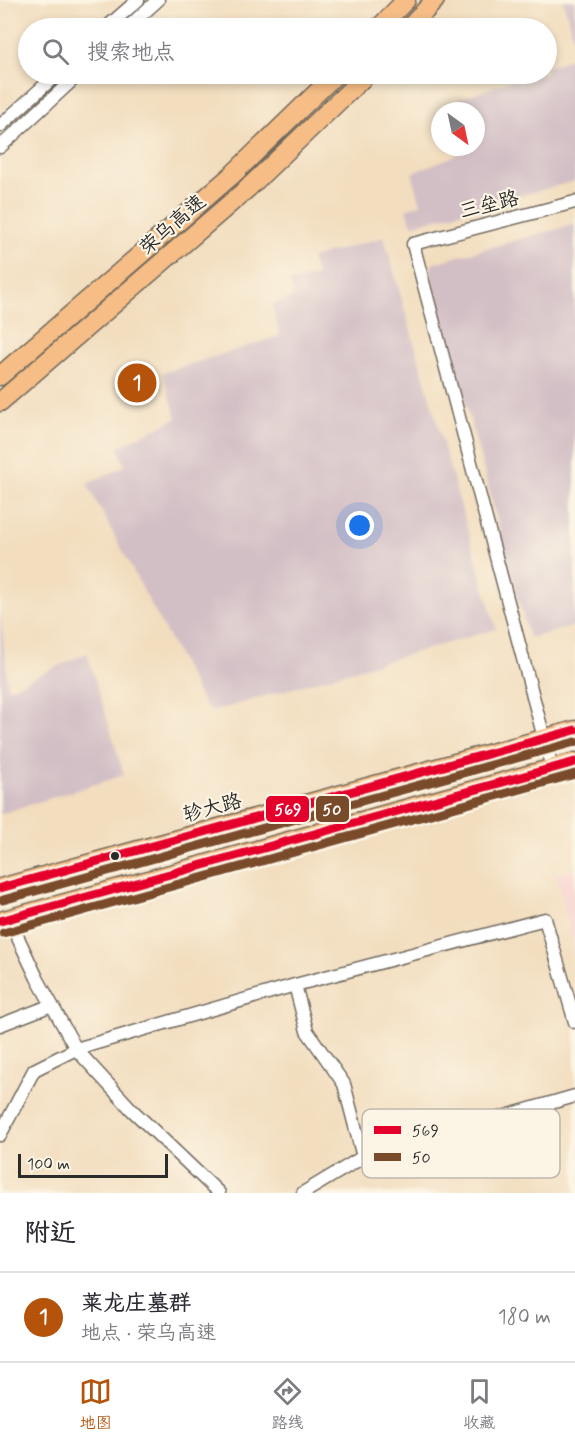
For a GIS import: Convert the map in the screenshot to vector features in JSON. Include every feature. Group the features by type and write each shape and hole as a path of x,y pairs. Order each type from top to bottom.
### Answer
{"highway":[{"path":"389,18 406,0"},
{"path":"418,18 435,0"},
{"name":"荣乌高速","path":"0,376 231,176 326,84"},
{"name":"荣乌高速","path":"0,402 248,188 357,84"},
{"name":"轸大路","path":"0,888 575,730"},
{"path":"4,920 575,762"}],"street":[{"path":"117,18 138,0"},
{"path":"138,18 158,0"},
{"path":"0,126 46,84"},
{"path":"0,147 68,84"},
{"name":"三垒路","path":"545,739 413,244 575,202"},
{"path":"545,739 552,768"},
{"path":"0,1135 34,1070 76,1049 295,985 545,919 575,1022"},
{"path":"4,920 76,1049 132,1110 219,1193"},
{"path":"295,985 307,1031 344,1084 362,1153"},
{"path":"0,1025 52,1005"},
{"path":"530,1109 575,1096"},
{"path":"303,1193 362,1158"}],"shaded area":[{"path":"563,0 575,0 575,44"},
{"path":"575,57 575,181 412,225 406,209 421,204 412,173 454,156 485,156 485,102 458,102 457,100 501,84 557,84 557,63"},
{"path":"575,224 575,626 529,638 431,275 431,267 434,263"},
{"path":"384,237 496,629 214,711 205,706 87,484 125,466 118,447 177,418 162,373 280,336 272,305 294,296 290,282 317,276 311,258"},
{"path":"0,606 8,689 87,653 124,775 0,814"},
{"path":"575,869 575,950 556,874"}],"transit line":[{"name":"569","path":"0,888 575,730"},
{"name":"50","path":"3,900 575,742"},
{"name":"569","path":"0,921 575,762"},
{"name":"50","path":"3,933 575,774"}],"place":[{"name":"莱龙庄墓群","path":"137,383"}]}
